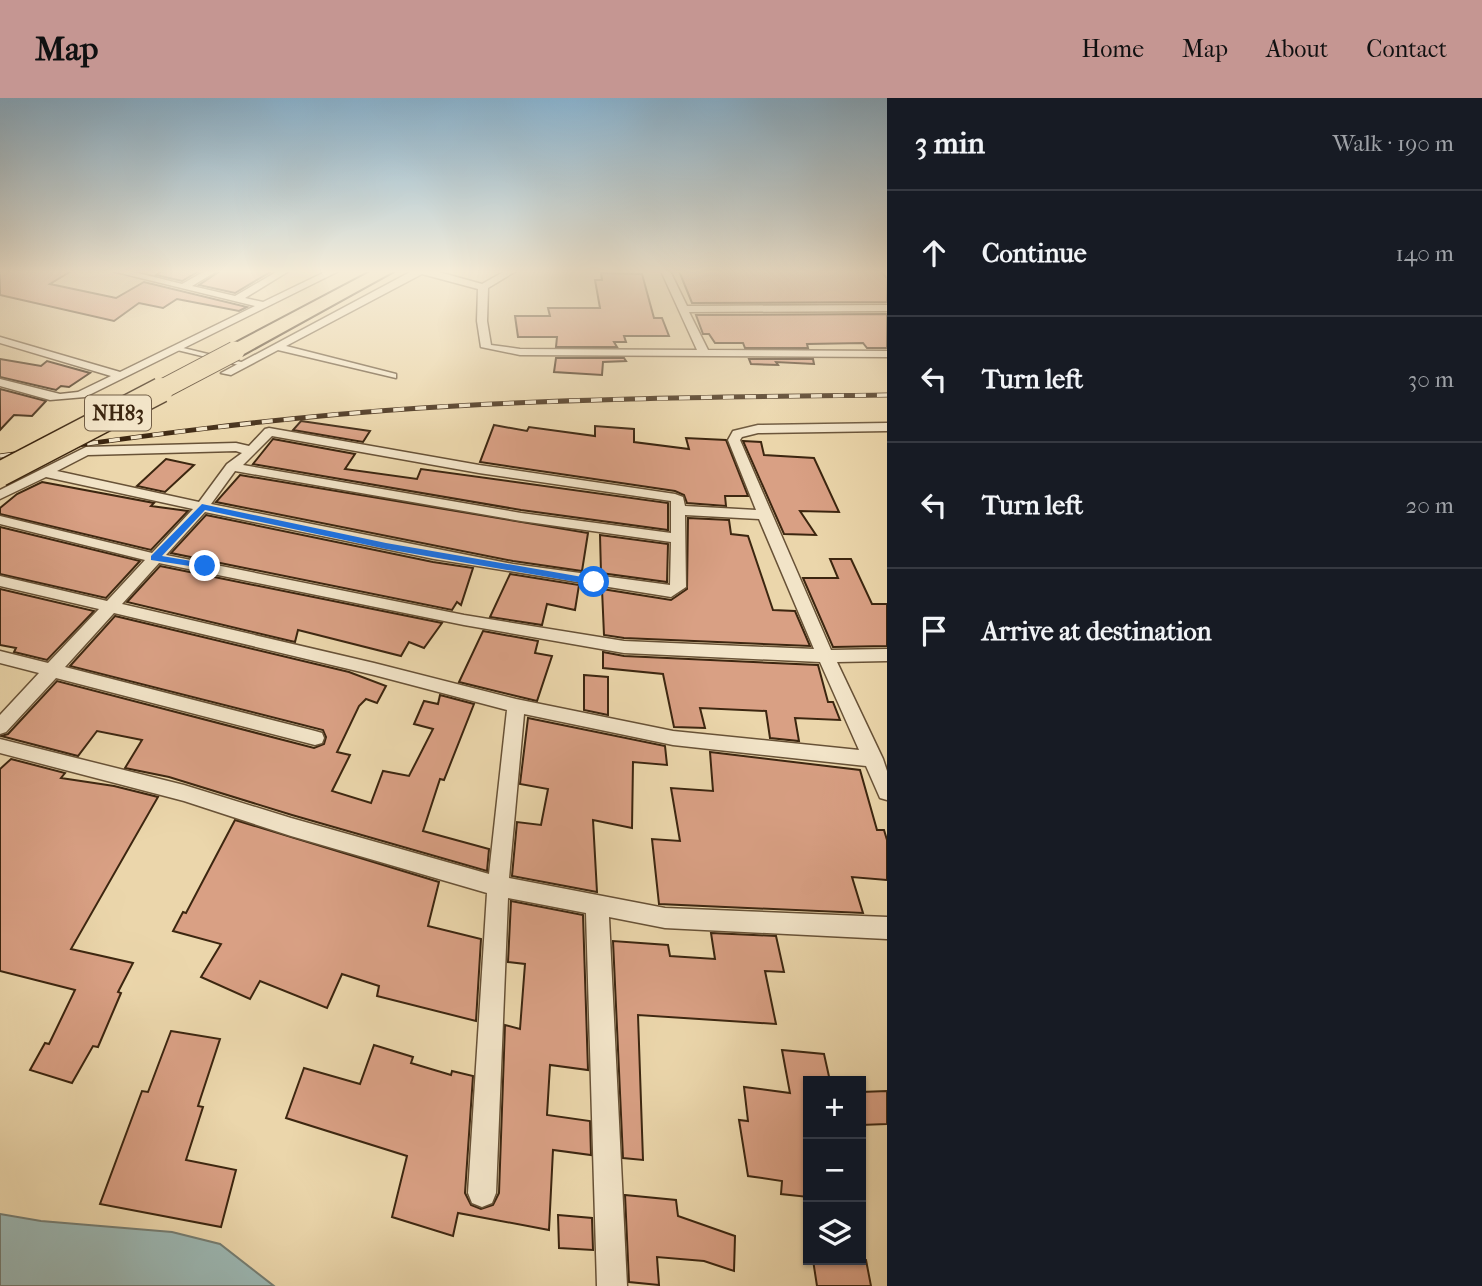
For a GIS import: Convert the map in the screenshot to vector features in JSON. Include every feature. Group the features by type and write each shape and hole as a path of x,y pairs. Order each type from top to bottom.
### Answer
{"highway":[{"name":"NH83","path":"0,452 248,326"},
{"name":"NH83","path":"0,474 281,326"}],"street":[{"path":"0,382 52,398 81,396 222,326"},
{"path":"227,373 317,326"},
{"path":"483,326 486,347 520,352 887,354"},
{"path":"692,326 704,353"},
{"path":"0,340 119,375"},
{"path":"279,347 392,376"},
{"path":"887,427 758,429 737,434 734,440 764,515 887,792"},
{"path":"0,727 202,507 232,467 249,454 269,432 478,469 675,498 678,500 678,587 670,592 594,582 386,546 202,507 43,472"},
{"path":"0,495 86,451 236,447 245,449 249,454"},
{"path":"232,467 521,517 678,539"},
{"path":"678,510 764,515"},
{"path":"0,520 155,558 464,620 624,647 827,656 887,655"},
{"path":"0,581 374,669 516,706 673,738 874,759"},
{"path":"0,657 316,738"},
{"path":"482,1193 498,886 516,706"},
{"path":"0,746 184,793 291,827 498,886 665,918 887,928"},
{"path":"597,905 612,1286"}],"lane":[{"path":"176,348 243,365"}],"water":[{"path":"0,1214 41,1221 172,1232 220,1244 274,1286 0,1286"}],"building":[{"path":"516,326 665,326 669,336 624,336 626,342 614,342 617,347 556,347 557,337 518,337"},
{"path":"700,326 887,326 887,348 867,348 863,343 807,344 808,348 745,348 743,343 715,343 709,334 703,334"},
{"path":"556,358 624,358 626,361 603,362 602,375 554,372"},
{"path":"0,359 41,366 47,361 90,373 69,387 61,386 56,390 0,377"},
{"path":"749,359 813,359 814,364 751,364"},
{"path":"0,389 46,401 32,416 14,415 0,430"},
{"path":"301,421 370,431 363,442 293,430"},
{"path":"494,425 527,431 529,427 595,436 595,426 634,429 634,442 689,449 686,438 726,440 748,496 725,496 726,506 687,503 684,495 675,491 480,462"},
{"path":"273,439 355,454 345,469 417,479 421,469 668,503 668,530 521,510 253,464"},
{"path":"743,441 761,442 764,455 814,458 839,512 800,511 816,535 784,534"},
{"path":"166,459 194,465 165,492 137,486"},
{"path":"240,475 588,533 582,571 513,561 216,502"},
{"path":"42,482 154,503 151,506 188,511 151,550 0,514 0,508 17,494"},
{"path":"206,515 473,568 461,605 457,602 452,610 171,553"},
{"path":"688,518 729,520 731,534 748,536 773,610 795,611 810,646 604,635 602,589 671,600 687,589"},
{"path":"0,527 140,561 106,598 0,574"},
{"path":"600,535 668,544 667,582 601,573"},
{"path":"830,559 851,559 872,604 887,604 887,646 833,647 803,578 838,578"},
{"path":"160,566 442,623 424,648 409,642 401,656 298,630 295,642 127,602"},
{"path":"510,574 579,585 575,610 547,604 542,625 490,617"},
{"path":"0,589 94,611 47,660 14,652 16,648 0,645"},
{"path":"115,616 349,672 386,686 377,703 366,699 359,706 337,752 350,755 332,791 371,803 383,771 409,776 433,729 414,724 424,701 438,704 440,695 474,704 444,780 440,779 423,831 489,849 487,871 169,777 125,768 142,740 97,731 78,756 1,736 8,734 57,681 314,748 324,744 326,737 323,730 70,666"},
{"path":"483,631 538,641 535,653 552,656 537,701 459,682"},
{"path":"603,652 624,656 818,665 828,702 833,702 840,720 795,718 799,741 770,738 766,711 700,708 705,728 674,727 663,674 603,668"},
{"path":"584,675 608,677 608,715 584,710"},
{"path":"528,718 665,746 667,765 633,762 632,828 593,820 597,892 512,876 517,822 541,825 548,789 520,784"},
{"path":"710,752 860,770 877,830 884,830 887,840 887,880 852,877 863,913 659,904 652,839 680,841 671,788 713,791"},
{"path":"11,759 65,773 61,778 114,786 158,797 71,949 133,963 118,992 121,993 98,1047 93,1046 72,1083 30,1070 45,1043 49,1044 75,990 0,971 0,769"},
{"path":"235,820 439,882 428,926 481,939 476,1021 377,996 379,986 342,974 327,1008 260,981 250,999 201,977 221,944 173,931 183,912 186,913"},
{"path":"511,901 583,915 588,1070 550,1065 547,1115 590,1121 591,1155 553,1150 549,1230 458,1213 453,1236 392,1217 407,1156 286,1118 304,1068 360,1084 374,1045 413,1057 411,1063 451,1075 452,1071 473,1076 465,1193 471,1205 481,1209 493,1205 499,1193 505,1025 520,1029 525,964 508,962"},
{"path":"711,933 776,936 784,972 765,971 776,1024 638,1015 643,1160 623,1158 613,941 668,945 670,956 715,959"},
{"path":"171,1031 220,1039 198,1106 203,1107 186,1160 236,1170 221,1227 100,1204 142,1091 148,1092"},
{"path":"782,1050 824,1054 829,1076 803,1076 803,1196 781,1194 782,1181 748,1176 739,1120 748,1121 744,1087 790,1093"},
{"path":"887,1091 887,1124 866,1125 866,1092"},
{"path":"625,1195 676,1200 678,1216 735,1236 734,1271 704,1261 657,1257 659,1285 629,1282"},
{"path":"558,1215 592,1218 593,1250 559,1248"},
{"path":"866,1260 871,1286 817,1286 814,1265 866,1265"}],"railway":[{"path":"0,456 263,422 421,408 596,400 887,395"}],"route":[{"path":"205,566 155,558 202,507 386,546 594,582"}]}
